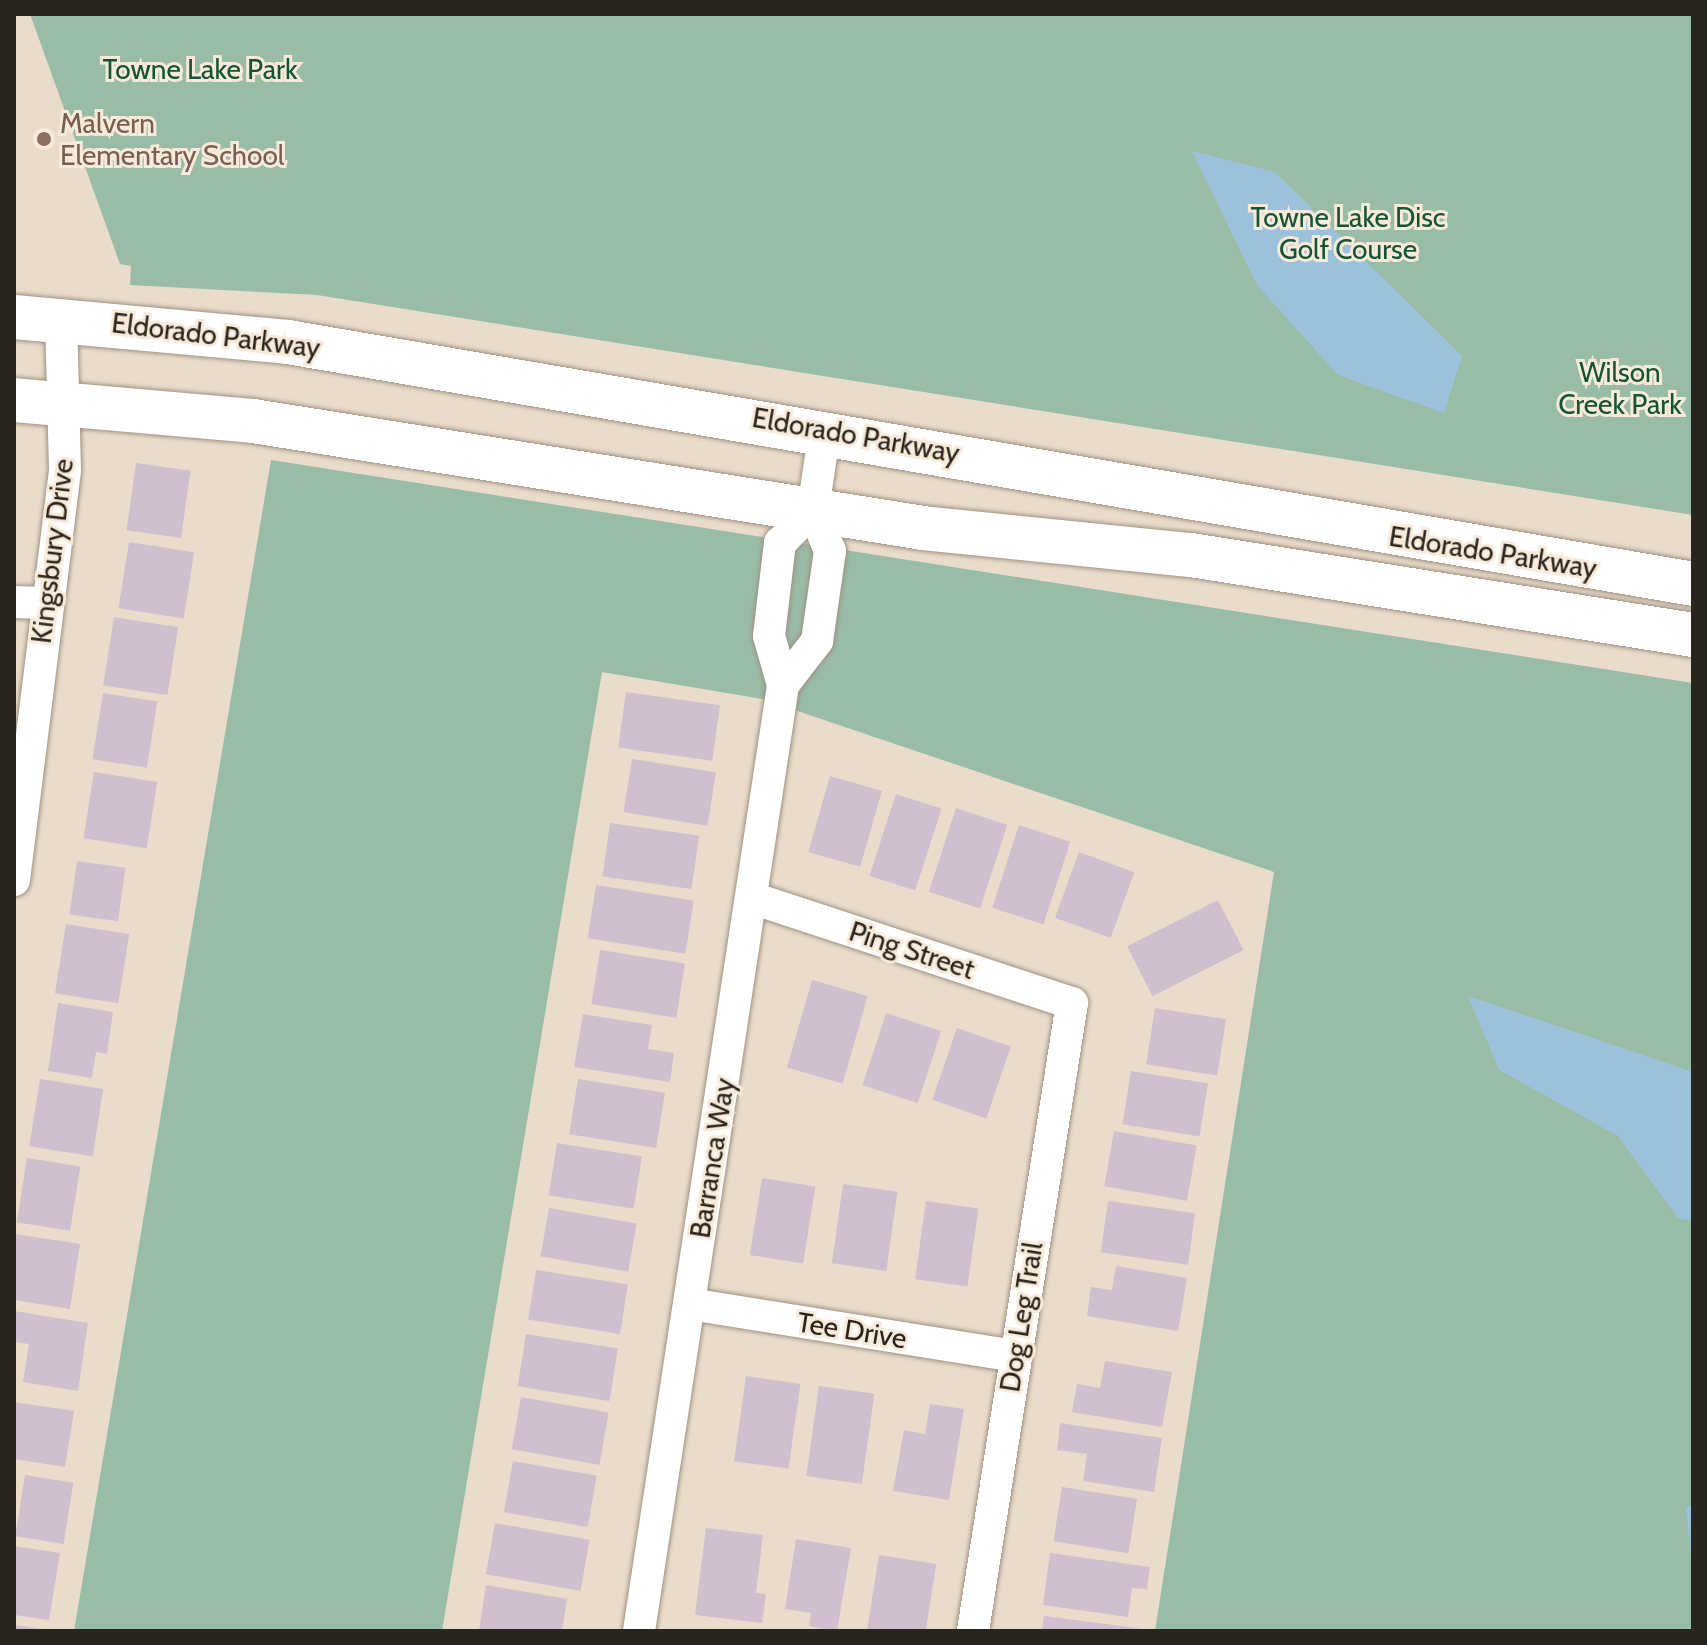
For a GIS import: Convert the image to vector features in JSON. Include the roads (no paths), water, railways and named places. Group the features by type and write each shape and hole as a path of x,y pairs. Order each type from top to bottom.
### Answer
{"main road":[{"name":"Eldorado Parkway","path":"14,317 61,318 288,342 825,429 1276,517 1693,584"},
{"name":"Eldorado Parkway","path":"14,400 68,402 253,421 813,510 1294,570 1693,635"}],"street":[{"name":"Kingsbury Drive","path":"14,880 30,602 68,402 61,318"},
{"path":"813,510 825,429"},
{"name":"Barranca Way","path":"639,1631 783,685 769,636 780,543 813,510 830,551 817,641 783,685"},
{"name":"Ping Street","path":"752,898 1072,1003"},
{"name":"Dog Leg Trail","path":"973,1631 1072,1003"},
{"name":"Tee Drive","path":"690,1304 1015,1356"}],"water":[{"path":"1192,151 1275,172 1462,356 1444,413 1338,375 1257,285"},
{"path":"1468,996 1693,1072 1693,1221 1678,1218 1618,1136 1499,1070"},
{"path":"1693,1504 1693,1574 1686,1508"}],"place":[{"name":"Malvern Elementary School","path":"44,139"}],"park label":[{"name":"Towne Lake Park","path":"200,69"},
{"name":"Towne Lake Disc Golf Course","path":"1348,233"},
{"name":"Wilson Creek Park","path":"1620,388"}]}
